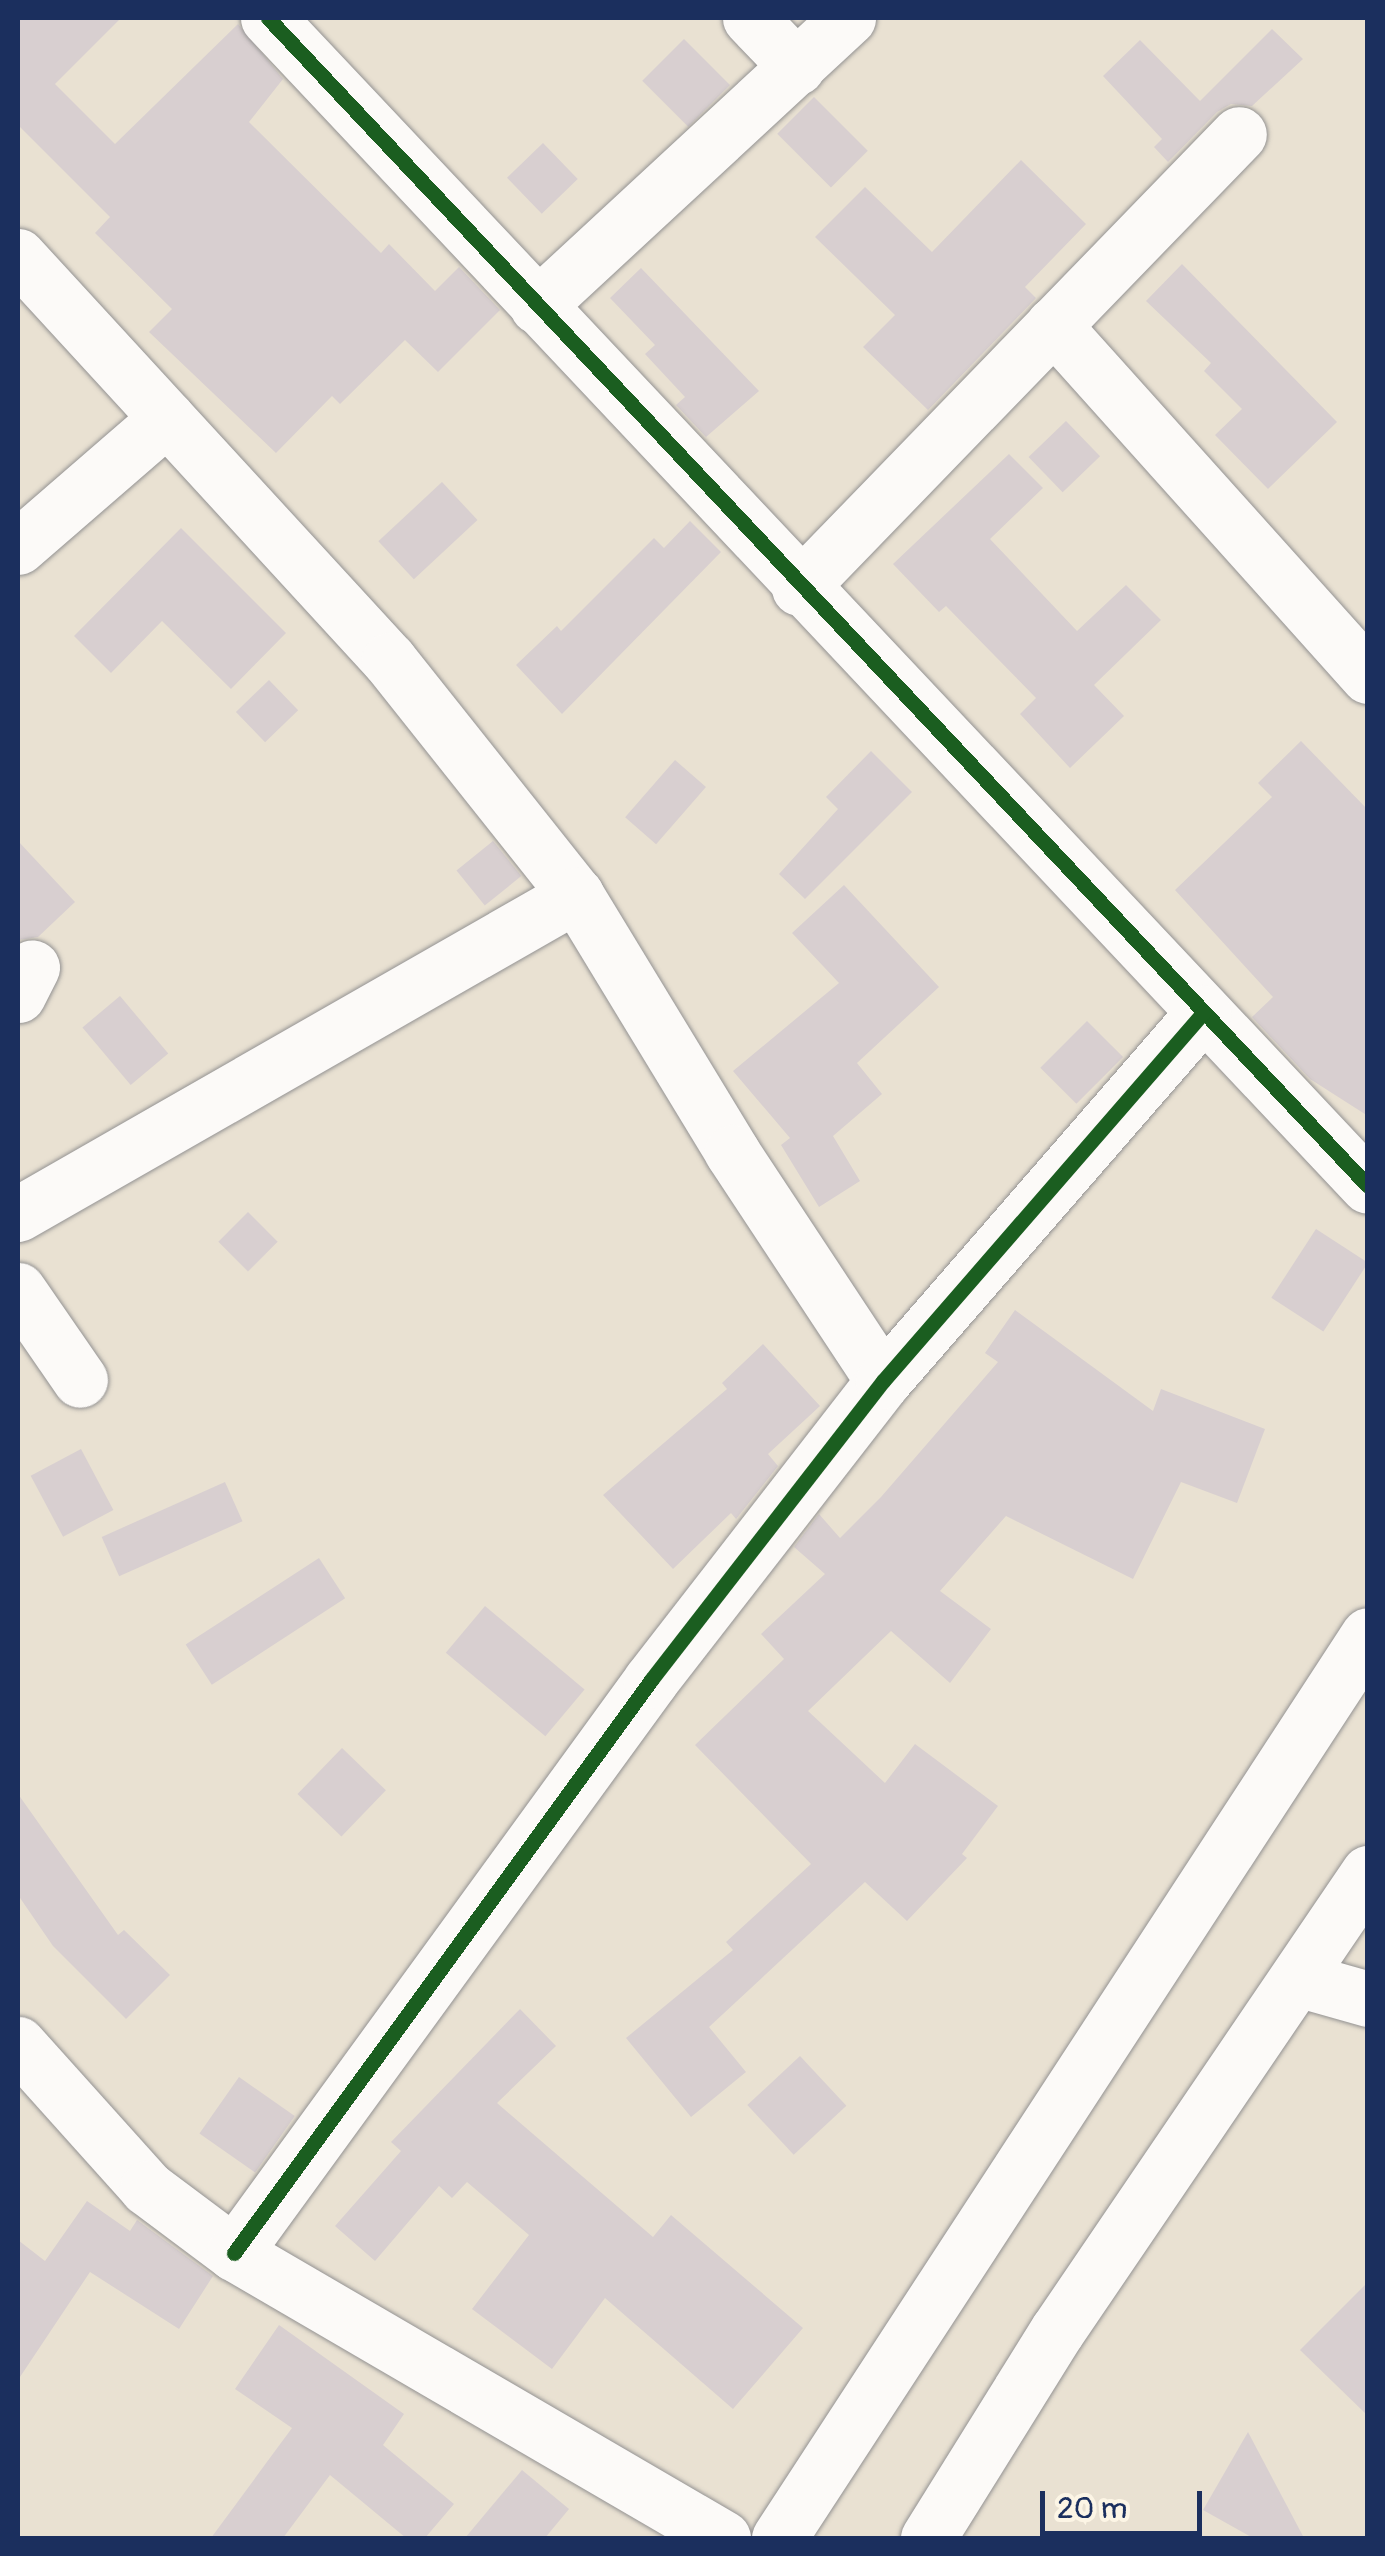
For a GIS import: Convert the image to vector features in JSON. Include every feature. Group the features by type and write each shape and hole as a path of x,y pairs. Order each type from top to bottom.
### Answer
{"street":[{"path":"268,18 799,588 1368,1186"},
{"path":"750,18 798,67"},
{"path":"537,306 848,18"},
{"path":"799,588 1238,134"},
{"path":"18,256 389,660 576,895 732,1152 883,1381"},
{"path":"1053,325 1368,676"},
{"path":"18,547 167,418"},
{"path":"18,1214 576,895"},
{"path":"234,2253 651,1680 883,1381 1204,1013"},
{"path":"18,1290 80,1380"},
{"path":"779,2538 1368,1635"},
{"path":"928,2538 1057,2332 1301,1980 1368,1874"},
{"path":"1301,1980 1368,1999"},
{"path":"18,2044 147,2188 234,2253 723,2538"}],"building":[{"path":"18,18 121,18 55,84 115,144 238,24 283,79 249,122 381,253 389,244 435,291 459,267 500,310 438,372 405,340 340,404 332,396 276,453 149,332 172,309 95,233 110,217 18,125"},
{"path":"1272,29 1303,59 1252,106 1231,104 1217,112 1168,162 1154,147 1162,139 1103,76 1140,40 1200,101"},
{"path":"684,39 730,85 688,127 642,81"},
{"path":"814,97 868,151 831,188 777,134"},
{"path":"543,143 578,179 542,214 507,178"},
{"path":"1021,160 1086,224 1025,287 1036,298 928,410 863,347 895,315 815,237 865,187 932,252"},
{"path":"1182,264 1337,422 1268,489 1215,435 1242,409 1204,371 1211,363 1146,301"},
{"path":"641,268 759,391 706,437 676,405 685,397 645,354 655,345 610,298"},
{"path":"1066,421 1100,456 1063,492 1029,457"},
{"path":"1009,454 1043,488 990,539 1077,631 1126,585 1161,620 1094,685 1124,716 1070,768 1020,714 1036,698 946,606 939,612 893,564"},
{"path":"442,482 477,520 414,579 378,541"},
{"path":"690,521 721,552 562,714 516,665 557,626 561,631 654,538 664,548"},
{"path":"181,528 286,633 231,689 162,621 111,673 74,636"},
{"path":"269,680 298,710 265,742 236,712"},
{"path":"1301,741 1368,810 1368,1116 1310,1079 1252,1017 1273,997 1175,890 1272,797 1258,783"},
{"path":"871,751 912,792 805,899 779,874 838,809 826,797"},
{"path":"675,760 706,787 656,844 625,817"},
{"path":"18,841 75,902 38,937 18,940"},
{"path":"493,841 521,876 485,906 456,871"},
{"path":"844,885 939,987 857,1063 882,1094 833,1136 860,1181 819,1207 781,1145 790,1138 733,1071 839,983 792,933"},
{"path":"120,996 168,1053 131,1085 82,1027"},
{"path":"1087,1021 1123,1057 1076,1104 1040,1068"},
{"path":"248,1212 278,1242 248,1271 218,1242"},
{"path":"1316,1229 1368,1263 1323,1332 1271,1298"},
{"path":"1015,1310 1153,1411 1161,1389 1265,1429 1237,1503 1181,1482 1133,1579 1006,1516 940,1591 991,1629 950,1683 891,1631 808,1711 885,1783 915,1744 998,1806 962,1854 967,1858 907,1921 865,1882 709,2027 746,2072 691,2117 626,2038 733,1950 726,1942 811,1864 695,1745 784,1659 761,1634 825,1574 794,1547 819,1514 840,1538 881,1497 998,1362 985,1353"},
{"path":"763,1344 820,1406 768,1454 778,1466 736,1519 731,1513 673,1569 603,1495 727,1389 722,1383"},
{"path":"81,1449 113,1510 63,1537 31,1476"},
{"path":"225,1482 242,1521 119,1576 102,1537"},
{"path":"319,1558 345,1598 212,1685 186,1645"},
{"path":"485,1606 585,1690 545,1736 446,1653"},
{"path":"342,1748 386,1790 341,1836 298,1794"},
{"path":"18,1794 118,1935 124,1930 170,1975 126,2019 53,1946 18,1895"},
{"path":"520,2009 556,2046 497,2103 653,2237 671,2215 803,2328 733,2409 605,2298 552,2369 472,2309 529,2235 467,2182 452,2198 439,2186 375,2261 335,2226 401,2151 391,2142"},
{"path":"800,2056 846,2106 794,2155 747,2105"},
{"path":"239,2077 295,2116 255,2173 199,2134"},
{"path":"87,2201 130,2231 137,2220 213,2276 179,2329 90,2272 18,2380 18,2240 45,2261"},
{"path":"1368,2282 1368,2416 1300,2350"},
{"path":"279,2325 404,2414 383,2445 454,2504 425,2538 406,2538 330,2475 283,2538 211,2538 292,2428 235,2389"},
{"path":"1248,2432 1304,2538 1253,2538 1203,2510"},
{"path":"522,2470 569,2509 545,2538 465,2538"}],"cycle path":[{"path":"268,18 1368,1186"},
{"path":"234,2253 651,1680 883,1381 1203,1013"}]}
